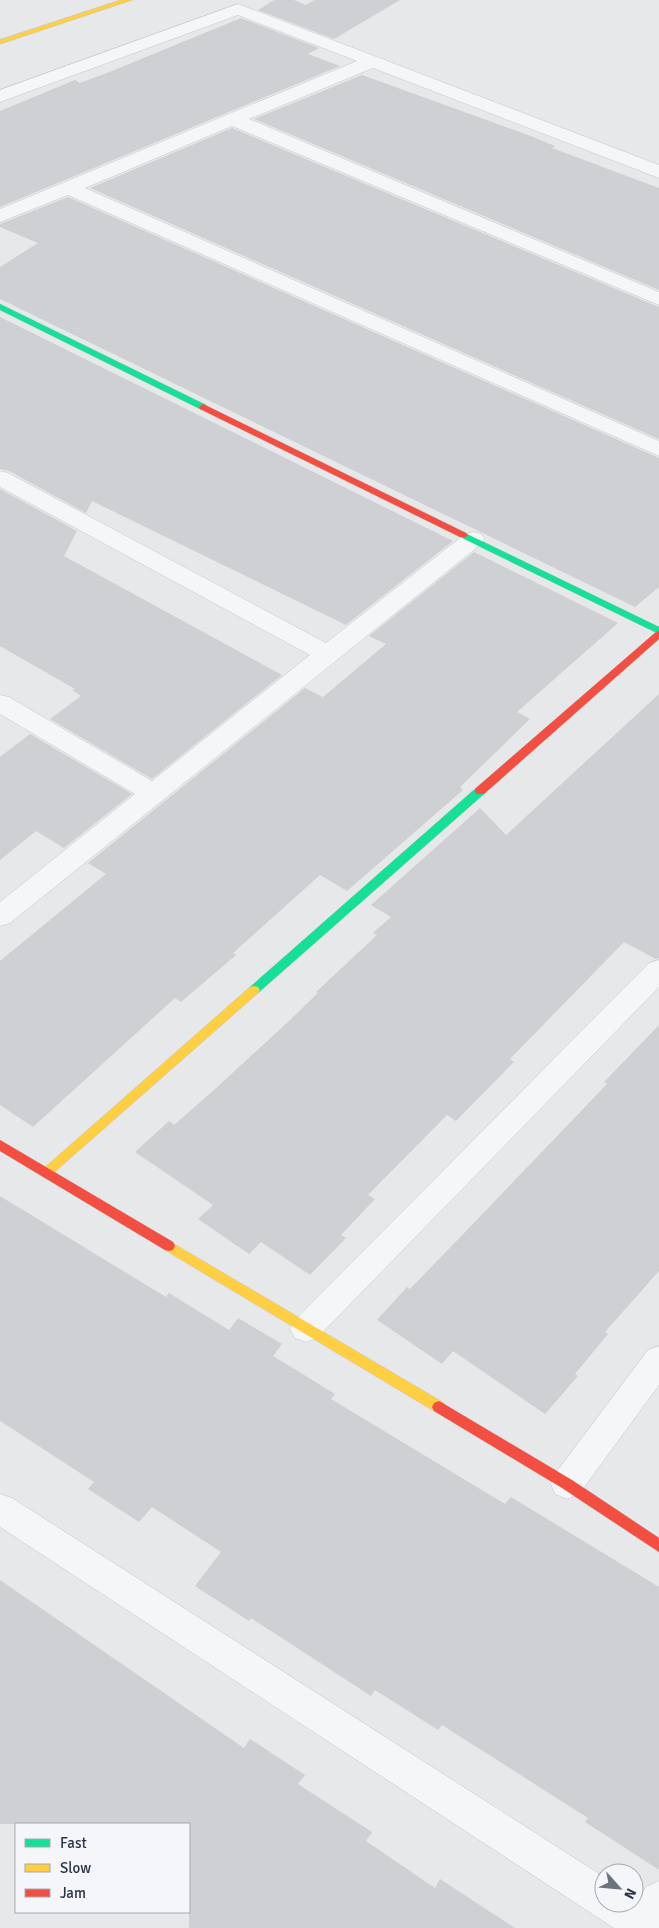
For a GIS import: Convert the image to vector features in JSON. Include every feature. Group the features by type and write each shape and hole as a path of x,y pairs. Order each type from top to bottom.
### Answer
{"street":[{"path":"216,0 659,172"},
{"path":"0,42 116,1"},
{"path":"0,96 238,9"},
{"path":"0,216 373,61"},
{"path":"234,120 659,299"},
{"path":"70,188 659,449"},
{"path":"0,308 659,632 46,1173"},
{"path":"0,478 326,653"},
{"path":"0,916 154,794 326,653 473,539"},
{"path":"0,703 154,794"},
{"path":"306,1329 659,970"},
{"path":"0,1145 567,1484 659,1546"},
{"path":"567,1484 659,1360"},
{"path":"0,1509 594,1893"},
{"path":"635,1913 648,1918"}],"building":[{"path":"274,0 294,0 306,5 314,0 400,0 334,39 258,10"},
{"path":"241,18 319,48 308,54 340,66 0,207 0,111 75,80 80,83 112,71"},
{"path":"362,75 528,135 555,146 552,148 659,188 659,290 254,119"},
{"path":"232,128 659,307 659,439 90,188"},
{"path":"68,197 659,458 659,587 635,607 0,299 0,267 38,243 0,227 0,224"},
{"path":"0,317 453,541 346,625 92,501 86,513 9,471 0,469"},
{"path":"0,489 77,531 64,556 282,675 152,779 50,719 81,696 72,690 75,689 0,646"},
{"path":"474,552 618,623 517,712 530,719 460,787 463,790 347,891 320,875 233,953 236,955 181,1002 175,998 33,1127 0,1105 0,961 106,874 88,863 305,688 323,697 386,644 369,636"},
{"path":"659,694 659,958 656,959 624,942 510,1059 514,1062 456,1121 447,1115 368,1195 375,1199 341,1235 346,1238 310,1275 261,1242 249,1254 198,1219 213,1205 135,1152 169,1121 174,1125 214,1090 289,1021 318,993 316,992 377,935 373,933 391,917 371,905 480,808 506,835"},
{"path":"30,734 132,794 64,848 36,831 0,860 0,757"},
{"path":"659,1025 659,1271 605,1332 608,1334 575,1374 578,1376 545,1414 453,1351 442,1364 377,1320 407,1287 410,1289 607,1084 604,1082"},
{"path":"0,1196 166,1297 169,1293 229,1330 238,1318 282,1344 273,1356 335,1394 331,1399 505,1504 511,1497 659,1587 659,1870 585,1822 588,1818 442,1725 438,1730 375,1690 371,1696 251,1618 249,1621 195,1586 221,1552 152,1507 139,1522 88,1489 94,1482 0,1421"},
{"path":"0,1580 244,1748 250,1739 305,1775 298,1784 372,1832 366,1841 435,1888 440,1879 515,1928 189,1928 190,1823 0,1824"}],"traffic: fast":[{"path":"0,307 203,407"},
{"path":"463,535 659,631"},
{"path":"254,990 480,791"}],"traffic: slow":[{"path":"0,42 128,0"},
{"path":"46,1173 254,990"},
{"path":"169,1246 439,1407"}],"traffic: jam":[{"path":"203,407 463,535"},
{"path":"480,791 659,634"},
{"path":"0,1145 169,1246"},
{"path":"439,1407 567,1484 659,1546"}]}
